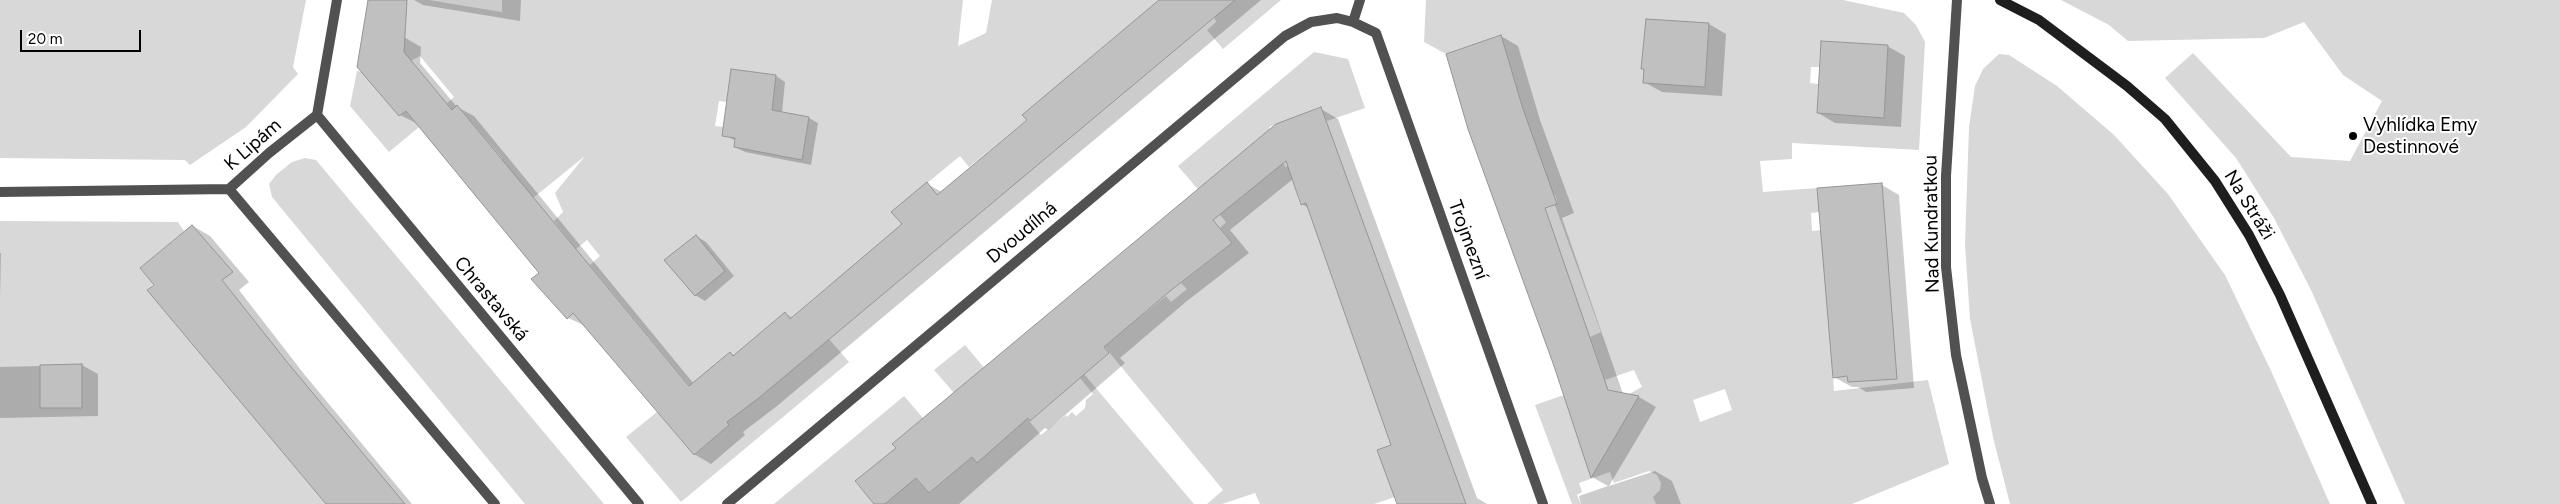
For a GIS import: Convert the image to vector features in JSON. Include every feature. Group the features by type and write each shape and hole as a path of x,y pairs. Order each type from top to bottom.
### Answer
{"street":[{"path":"317,115 337,0"},
{"path":"1353,22 1360,0"},
{"name":"Nad Kundratkou","path":"1956,0 1946,176 1946,266 1956,355 1982,478 1990,504"},
{"name":"Na Stráži","path":"2000,0 2039,20 2127,86 2165,119 2214,181 2249,234 2280,295 2372,504"},
{"name":"Dvoudílná","path":"726,504 1285,36 1298,27 1323,19 1337,18 1353,22"},
{"name":"Trojmezní","path":"1353,22 1376,33 1543,504"},
{"name":"K Lipám","path":"0,192 229,189 268,153 317,115"},
{"name":"Chrastavská","path":"317,115 639,504"},
{"path":"229,189 495,504"}],"shaded area":[{"path":"0,0 306,0 293,67 298,74 246,127 190,165 185,160 0,158"},
{"path":"369,0 429,0 502,12 502,0 963,0 958,46 986,33 992,0 1159,0 1074,71 1074,81 1022,115 1027,120 969,167 960,156 892,212 906,230 836,288 832,283 791,318 785,312 751,341 829,339 849,362 681,502 626,437 657,412 694,455 729,425 708,399 703,402 590,265 600,256 587,240 576,249 554,221 563,212 555,193 585,156 533,198 498,163 502,158 458,106 452,110 447,103 454,97 420,56 409,62","holes":["731,69 776,75 772,110 809,117 802,160 734,147 734,138 722,136 724,127 715,126 719,101 727,102","730,352 764,393 747,406 714,365"]},
{"path":"1234,0 1281,0 1223,49 1207,30 1216,22 1214,17"},
{"path":"1426,0 1843,0 1904,13 1916,25 1925,42 1919,150 1792,143 1792,159 1760,161 1763,192 1817,188 1820,212 1811,213 1812,231 1822,230 1834,391 1928,380 1949,464 1852,504 1656,504 1653,497 1660,490 1661,483 1657,475 1649,471 1614,483 1610,472 1579,483 1582,492 1577,495 1581,504 1572,504 1535,405 1564,395 1601,424 1628,415 1633,406 1629,394 1642,387 1634,370 1605,380 1590,337 1601,332 1554,203 1557,201 1555,195 1552,196 1533,143 1501,35 1446,54 1424,42","holes":["1646,20 1709,23 1705,87 1643,83 1644,69 1641,69","1821,41 1888,45 1884,118 1817,113 1818,84 1810,83 1811,67 1819,67","1725,389 1732,410 1700,422 1693,400"]},
{"path":"2061,0 2560,0 2560,504 2405,504 2312,292 2274,218 2236,158 2165,78 2193,53 2291,157 2350,161 2382,101 2343,75 2304,22 2264,38 2128,41 2109,25"},
{"path":"1314,52 1348,59 1365,108 1327,121 1320,107 1269,127 1285,167 1292,165 1301,189 1296,191 1300,205 1306,203 1382,415 1391,445 1395,497 1374,504 1260,504 1255,493 1222,504 1207,504 1223,490 1104,346 1166,296 1171,302 1187,289 1181,283 1232,243 1220,228 1226,222 1178,166","holes":["1231,162 1252,188 1237,201 1216,175"]},
{"path":"1999,54 2009,55 2057,86 2114,135 2168,194 2225,275 2272,373 2330,504 2010,504 1993,437 1970,319 1965,244 1969,127 1975,86 1983,69"},
{"path":"357,71 375,74 377,90 399,116 406,111 419,127 389,152 350,106"},
{"path":"305,158 316,160 604,504 525,504 272,197 269,184 276,175 292,162"},
{"path":"0,221 178,222 184,231 140,268 153,284 147,290 326,504 0,504"},
{"path":"965,345 1041,435 1066,415 1067,417 1072,412 1076,416 1085,408 1086,400 1093,394 1080,378 1084,374 1194,504 885,504 872,467 855,482 874,504 774,504 904,396 923,418 892,444 903,457 908,470 929,493 972,457 954,393 934,370"}],"building":[{"path":"368,0 407,0 404,52 452,110 457,105 689,386 730,352 733,356 785,312 790,319 902,224 891,212 927,182 937,195 1027,120 1022,115 1159,0 1235,0 760,397 727,422 729,425 694,455 573,313 567,319 531,279 539,273 406,111 399,116 357,67"},
{"path":"1646,19 1709,23 1705,87 1643,83 1644,69 1641,69"},
{"path":"1501,35 1523,109 1557,204 1545,208 1608,390 1639,396 1591,478 1554,366 1468,129 1446,54"},
{"path":"1821,41 1888,45 1884,118 1817,113"},
{"path":"731,69 776,75 772,110 809,117 802,160 734,147 735,138 722,136"},
{"path":"1321,107 1466,504 1397,504 1377,450 1391,445 1306,203 1301,205 1286,161 1213,220 1232,243 1170,291 1104,347 1109,353 1030,421 1028,418 977,463 972,457 929,493 916,478 885,504 874,504 855,481 896,448 892,444 1276,124"},
{"path":"1882,183 1897,379 1848,382 1847,376 1833,378 1817,188"},
{"path":"192,225 233,272 222,280 287,362 405,504 326,504 147,290 154,285 140,268"},
{"path":"696,235 725,271 695,296 664,260"},
{"path":"82,364 82,408 40,408 40,365"}],"place":[{"name":"Vyhlídka Emy Destinnové","path":"2353,136"}]}
